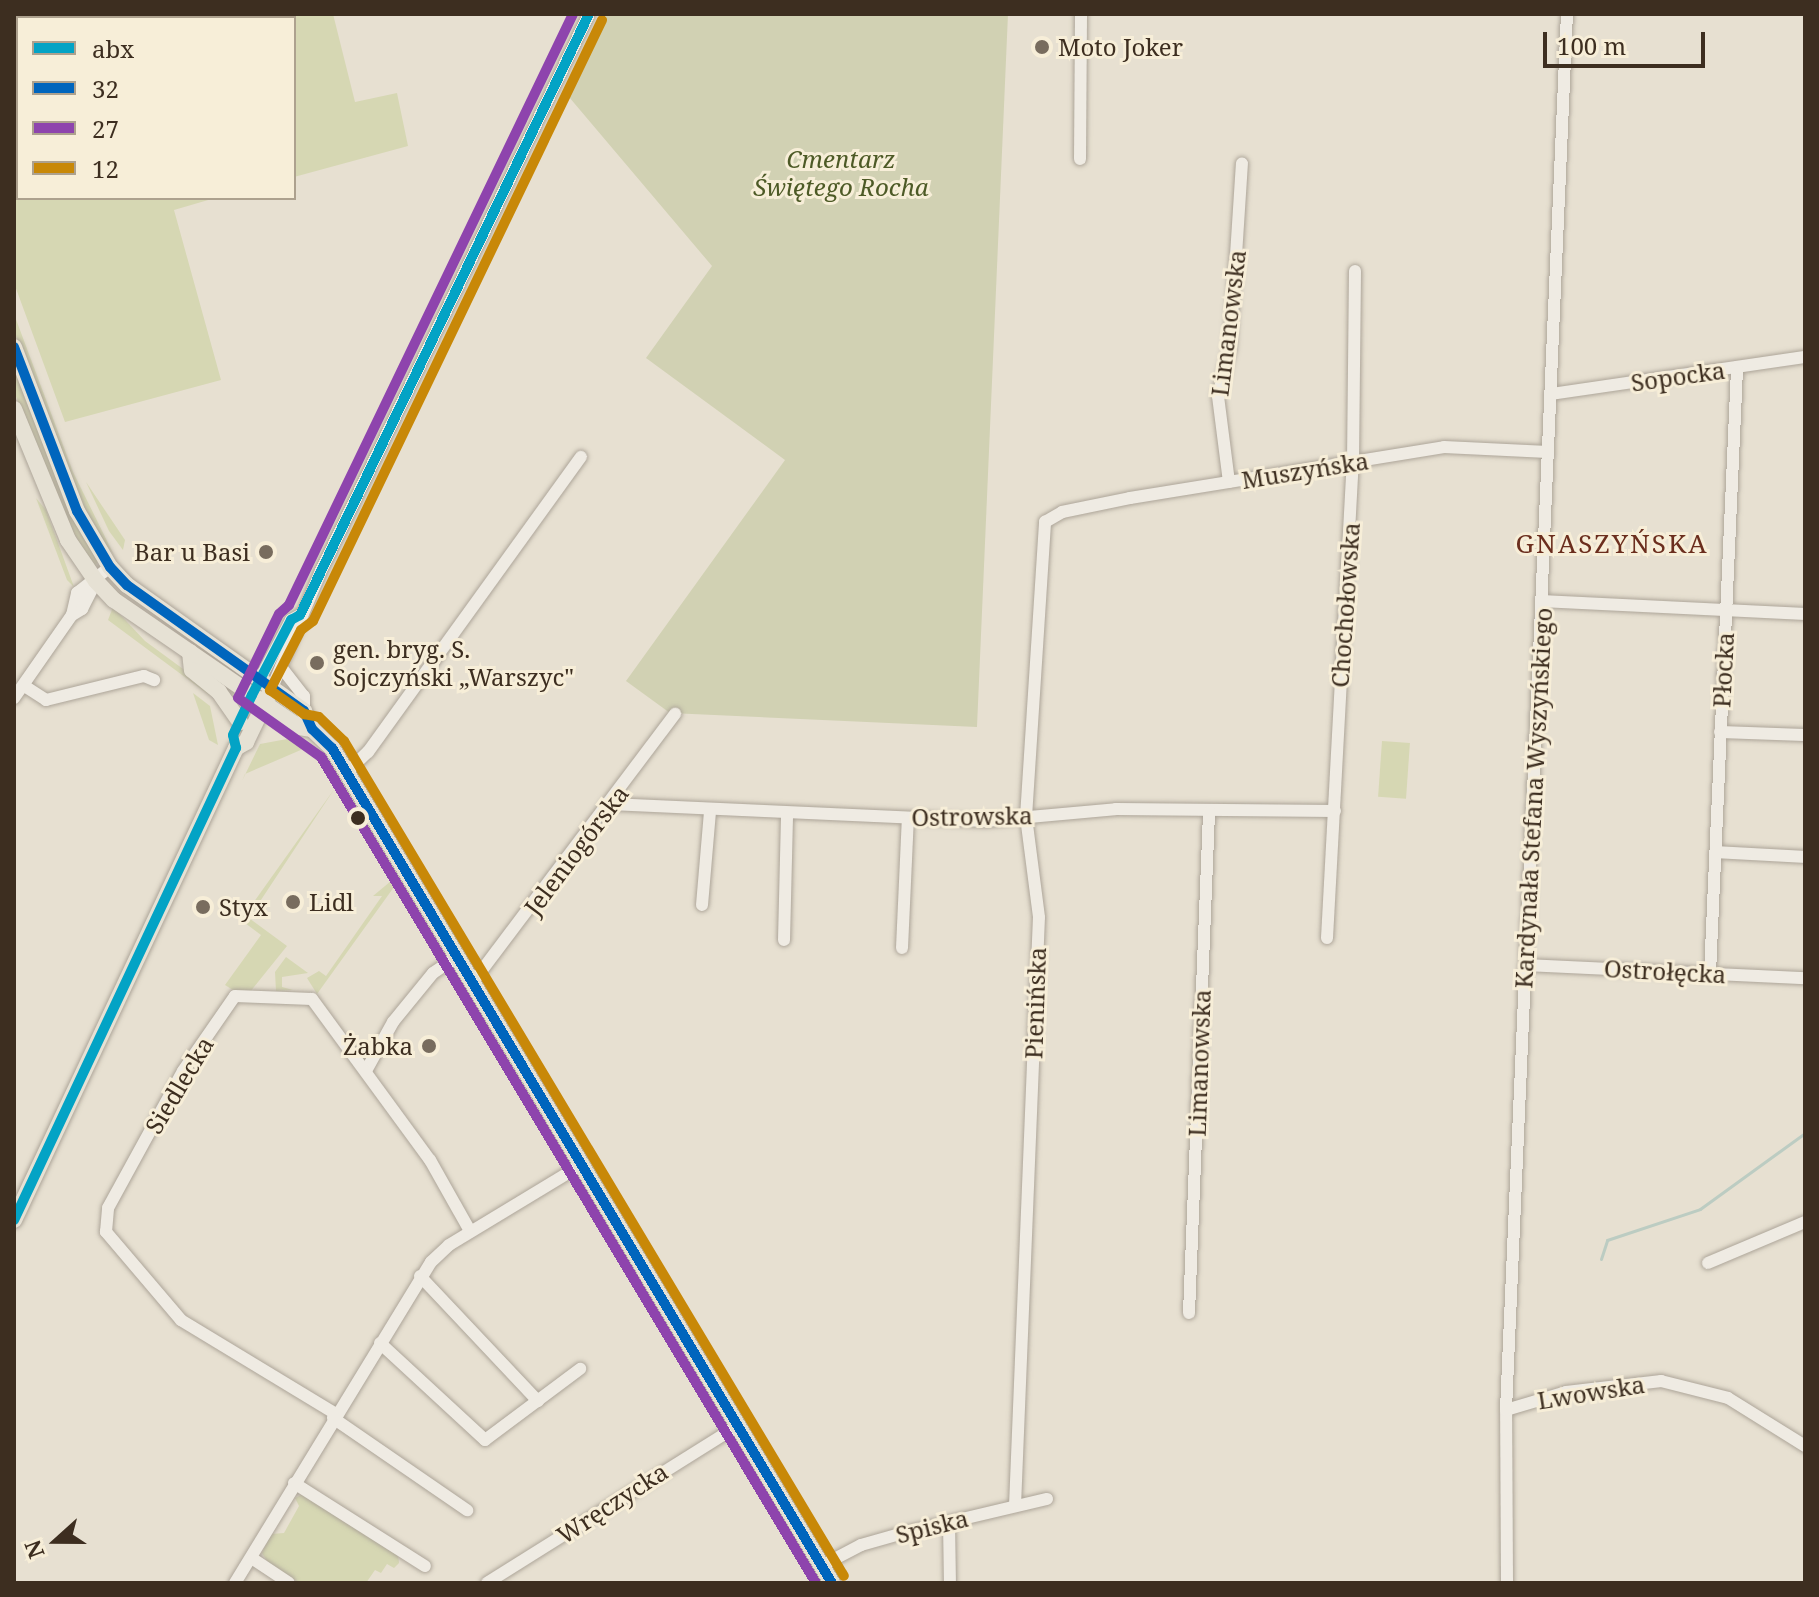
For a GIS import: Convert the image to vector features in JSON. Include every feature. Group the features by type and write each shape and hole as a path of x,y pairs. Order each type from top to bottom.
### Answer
{"main road":[{"path":"14,347 77,511 110,567 127,585 262,691 299,727 312,729"},
{"path":"14,409 68,540 96,581 114,600 190,652 304,711 312,729 347,772 832,1583"},
{"path":"190,652 192,670 219,692 240,722"},
{"path":"236,748 233,735 262,691"},
{"path":"15,1214 236,748 246,742 262,691"}],"street":[{"path":"262,691 281,667 301,625 300,615 589,14"},
{"path":"1080,159 1081,14"},
{"name":"Kardynała Stefana Wyszyńskiego","path":"1507,1583 1506,1410 1567,14"},
{"name":"Limanowska","path":"1229,482 1218,396 1230,348 1242,163"},
{"name":"Chochołowska","path":"1327,938 1353,462 1355,271"},
{"name":"Sopocka","path":"1551,394 1805,357"},
{"name":"Płocka","path":"1710,973 1737,368"},
{"name":"Muszyńska","path":"1062,512 1444,447 1548,452"},
{"path":"347,772 368,752 581,457"},
{"name":"Pienińska","path":"1015,1506 1039,917 1026,817 1041,544 1045,522 1062,512"},
{"path":"14,698 26,687 72,615 82,609 96,581 110,567"},
{"path":"1542,601 1805,614"},
{"path":"262,691 291,620 300,615"},
{"path":"281,667 304,696 304,711"},
{"path":"26,687 46,700 144,676 154,680"},
{"name":"Jeleniogórska","path":"473,982 675,714"},
{"path":"1720,732 1805,735"},
{"name":"Ostrowska","path":"610,804 908,818 1026,817 1116,809 1335,811"},
{"path":"702,905 710,811"},
{"name":"Limanowska","path":"1189,1313 1209,812"},
{"path":"784,940 787,813"},
{"path":"902,948 908,818"},
{"path":"1716,852 1805,857"},
{"path":"367,1069 393,1022 433,973 458,956"},
{"name":"Ostrołęcka","path":"1526,965 1805,978"},
{"name":"Siedlecka","path":"335,1416 181,1320 106,1232 104,1221 183,1071 235,996 312,999 367,1069 430,1160 470,1231"},
{"path":"235,1583 253,1559 294,1483 420,1276 439,1253 470,1231 583,1164"},
{"path":"1708,1263 1805,1222"},
{"path":"420,1276 538,1401"},
{"path":"380,1343 485,1440 580,1369"},
{"name":"Lwowska","path":"1506,1410 1566,1392 1661,1381 1728,1398 1805,1446"},
{"path":"335,1416 467,1510"},
{"name":"Wręczycka","path":"487,1583 739,1425"},
{"path":"294,1483 425,1566"},
{"name":"Spiska","path":"821,1566 861,1545 1047,1499"},
{"path":"949,1522 950,1583"},
{"path":"253,1559 289,1583"}],"green space":[{"path":"333,14 355,102 397,93 408,146 296,176 296,16 192,16"},
{"name":"Cmentarz Świętego Rocha","path":"607,14 1008,14 977,727 670,713 626,681 785,460 646,358 712,266 569,97"},
{"path":"16,159 16,200 208,200 174,210 221,380 65,422 14,283"},
{"path":"14,314 73,472 114,555 91,525 14,331"},
{"path":"14,365 98,561 94,568 58,506 14,391"},
{"path":"86,482 125,540 123,550 109,531"},
{"path":"36,498 46,510 74,587 67,580"},
{"path":"113,607 145,641 213,691 209,695 108,620"},
{"path":"193,693 210,706 218,745 209,740"},
{"path":"287,739 310,746 246,774 260,744"},
{"path":"1382,741 1410,743 1406,799 1378,797"},
{"path":"335,788 249,918 287,946 250,992 236,992 225,985 261,935 241,920"},
{"path":"391,881 394,887 317,994 307,978 319,971 326,976 382,896 373,896"},
{"path":"286,957 308,973 282,977 282,987 293,990 276,991 275,972"},
{"path":"303,1494 398,1555 399,1563 394,1568 387,1564 381,1573 375,1570 366,1583 300,1583 269,1564 262,1553 271,1534 284,1533 299,1506 295,1498"}],"waterway":[{"path":"1601,1259 1607,1240 1700,1209 1805,1133"}],"transit line":[{"name":"27","path":"573,14 289,605 279,614 238,698 321,757 816,1583"},
{"name":"abx","path":"14,1220 236,748 233,735 252,695 291,620 300,615 589,14"},
{"name":"12","path":"602,20 313,621 301,630 270,690 304,714 319,717 344,741 844,1576"},
{"name":"32","path":"14,347 77,511 110,567 127,585 304,711 312,729 332,748 832,1583"}],"place":[{"name":"Moto Joker","path":"1042,47"},
{"name":"Bar u Basi","path":"266,552"},
{"name":"gen. bryg. S. Sojczyński „Warszyc\"","path":"317,663"},
{"name":"Lidl","path":"293,902"},
{"name":"Styx","path":"203,907"},
{"name":"Żabka","path":"429,1046"}],"district":[{"name":"GNASZYŃSKA","path":"1612,544"}]}
